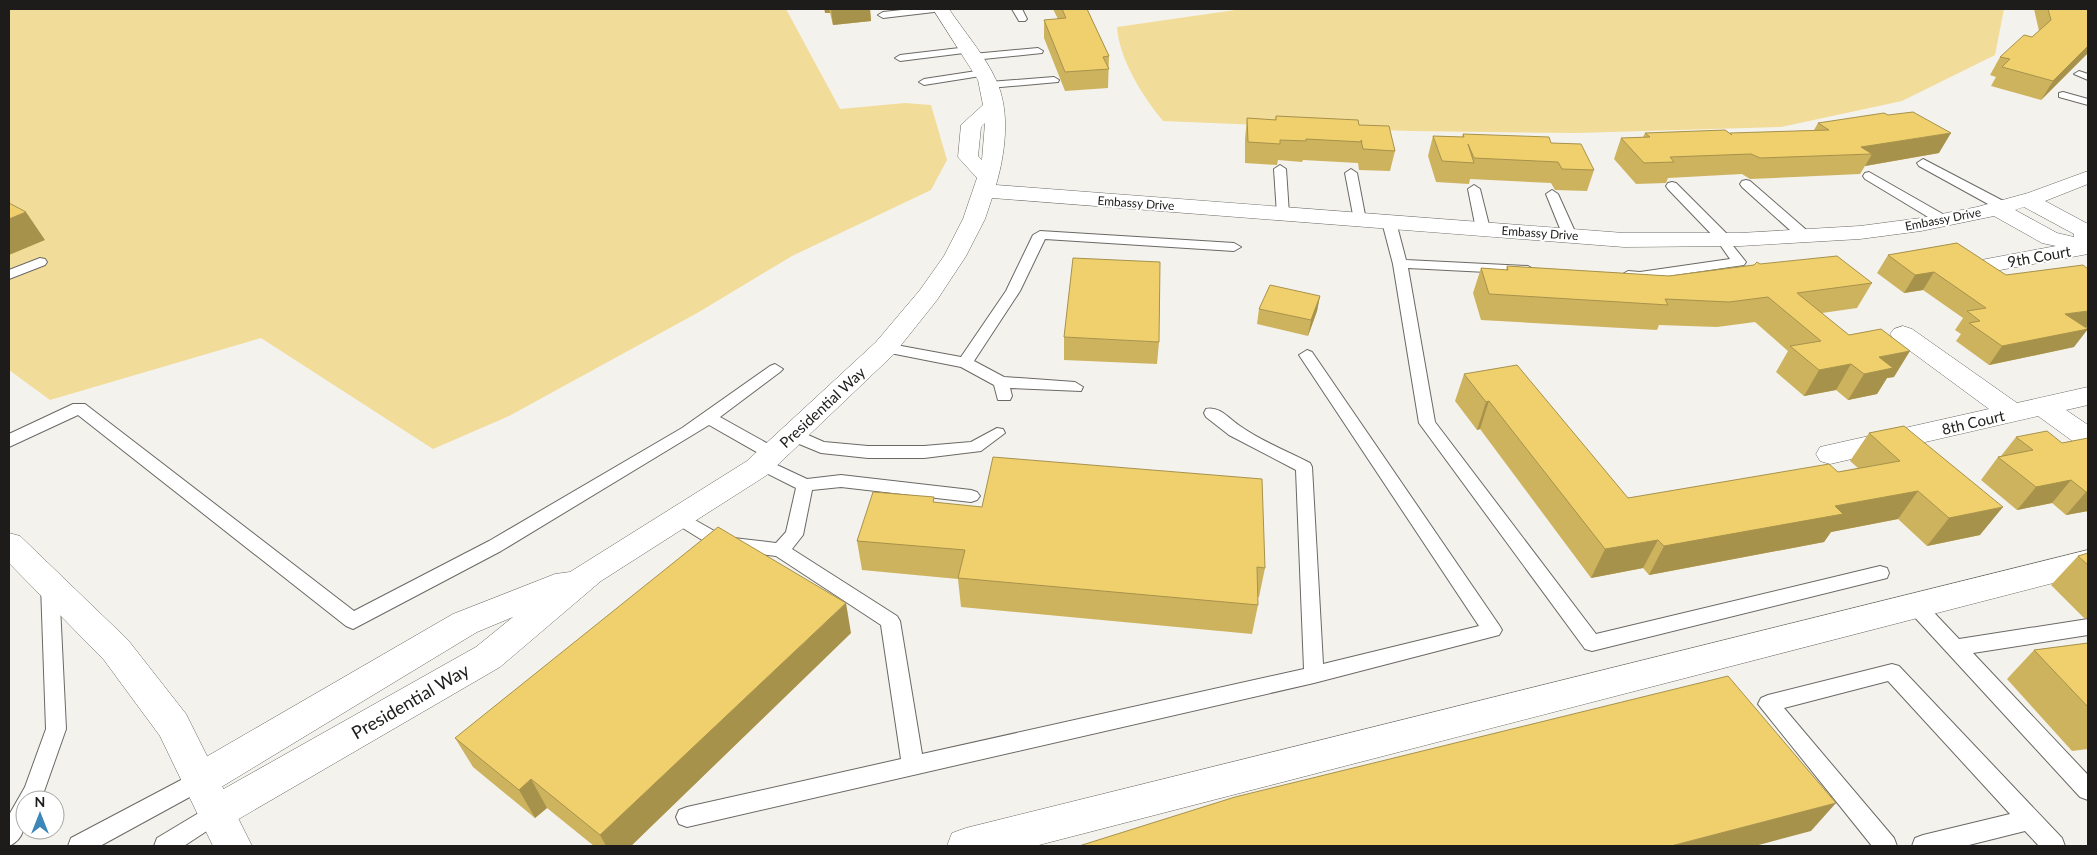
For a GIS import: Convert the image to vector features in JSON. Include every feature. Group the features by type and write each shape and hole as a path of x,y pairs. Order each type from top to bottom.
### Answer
{"street":[{"name":"Presidential Way","path":"209,796 488,657 590,573 767,459 884,348 929,295 955,256 974,219 986,185 1004,164 1006,122 993,106 986,79 941,9"},
{"path":"986,185 968,157 972,125 993,106"},
{"name":"Embassy Drive","path":"986,185 1283,214 1570,236 1624,240 1723,240 1806,237 1891,228 1943,220 2010,205 2088,177"},
{"path":"2010,205 2084,231 2088,247 2050,238 2010,205"},
{"name":"9th Court","path":"1989,265 2088,247"},
{"name":"8th Court","path":"1904,334 2013,413"},
{"path":"2013,413 2088,396"},
{"path":"2042,406 2088,438"},
{"name":"8th Court","path":"1830,454 2013,413"},
{"path":"9,544 116,650 173,725 233,846"},
{"path":"966,846 2088,562"}],"lane":[{"path":"883,16 934,9"},
{"path":"1017,9 1022,19"},
{"path":"900,58 1038,51"},
{"path":"924,82 986,79 1054,80"},
{"path":"2063,95 2088,102"},
{"path":"1923,163 2010,205"},
{"path":"1280,169 1283,214"},
{"path":"1351,172 1360,220"},
{"path":"1869,176 1943,220"},
{"path":"1746,184 1806,237"},
{"path":"1611,274 1640,276 1739,262 1723,240 1672,186"},
{"path":"1474,189 1483,229"},
{"path":"1552,194 1570,236"},
{"path":"1389,222 1400,264 1427,423 1592,643 1880,573"},
{"path":"965,364 1013,291 1040,234 1234,247"},
{"path":"9,275 40,262"},
{"path":"1400,264 1544,271"},
{"path":"884,348 965,364 1003,389 1076,387"},
{"path":"687,817 1314,675 1492,630 1307,355"},
{"path":"9,441 78,408 354,621 495,546 688,432 775,369"},
{"path":"1212,413 1235,431 1304,467 1314,675"},
{"path":"708,417 804,485 842,481 971,496"},
{"path":"794,434 821,447 868,452 924,452 975,447 997,433"},
{"path":"780,550 794,535 804,485"},
{"path":"679,517 721,542 780,550 890,621 913,766"},
{"path":"35,790 56,729 50,584"},
{"path":"1916,606 2088,790"},
{"path":"1955,648 2088,626"},
{"path":"1886,846 1768,704 1892,672 2054,846"},
{"path":"79,846 209,796"},
{"path":"165,846 209,796"},
{"path":"1923,846 2029,820"}],"shaded area":[{"path":"9,9 786,9 840,109 905,103 931,105 947,160 931,190 792,256 699,312 509,416 433,449 261,338 50,400 9,370"},
{"path":"1242,9 2004,9 1995,55 1902,101 1781,127 1576,133 1409,131 1163,121 1133,77 1122,52 1117,27"}],"building":[{"path":"1062,9 1087,9 1109,56 1103,57 1109,69 1065,72 1044,20 1066,18"},
{"path":"2048,9 2088,9 2088,46 2053,81 2002,67 2010,59 2000,57 2024,35 2032,37 2051,20"},
{"path":"1913,112 1951,133 1861,147 1872,154 1760,158 1751,154 1670,157 1674,162 1644,163 1621,138 1650,137 1645,133 1725,130 1732,135 1730,133 1829,130 1818,123 1884,113 1888,115"},
{"path":"1276,116 1358,120 1359,125 1389,126 1395,151 1363,149 1361,142 1306,139 1306,141 1280,140 1280,144 1248,142 1247,118 1276,120"},
{"path":"1463,134 1549,137 1551,143 1581,144 1594,170 1562,169 1558,162 1474,158 1468,144 1474,163 1442,161 1433,136 1464,137"},
{"path":"9,203 26,212 9,219"},
{"path":"1957,243 2006,275 2083,265 2088,269 2088,311 2065,314 2088,329 2002,346 1969,323 1980,321 1967,311 1986,308 1934,272 1915,275 1888,255"},
{"path":"1837,256 1872,283 1797,293 1849,335 1881,329 1910,351 1879,357 1893,368 1864,374 1851,364 1819,370 1790,346 1821,341 1768,297 1729,302 1665,299 1668,305 1489,294 1481,268 1508,270 1507,266 1669,276 1754,265 1757,262 1760,264"},
{"path":"1073,258 1160,262 1159,342 1064,337"},
{"path":"1270,285 1320,296 1311,320 1259,309"},
{"path":"1517,365 1628,498 1829,464 1838,472 1900,461 1869,433 1904,426 2003,507 1949,518 1918,491 1835,506 1843,514 1664,546 1658,540 1605,549 1489,401 1486,402 1464,374"},
{"path":"2047,431 2062,443 2088,438 2088,492 2071,480 2036,487 1998,457 2033,450 2016,437"},
{"path":"993,457 1262,479 1265,568 1257,567 1258,605 958,578 965,550 857,541 873,492 934,497 933,502 982,507"},
{"path":"718,527 846,603 600,835 531,779 519,790 455,738"},
{"path":"2088,553 2088,565 2078,556"},
{"path":"2088,643 2088,707 2034,650"},
{"path":"1728,676 1836,803 1671,846 1079,846 1235,797"}]}
